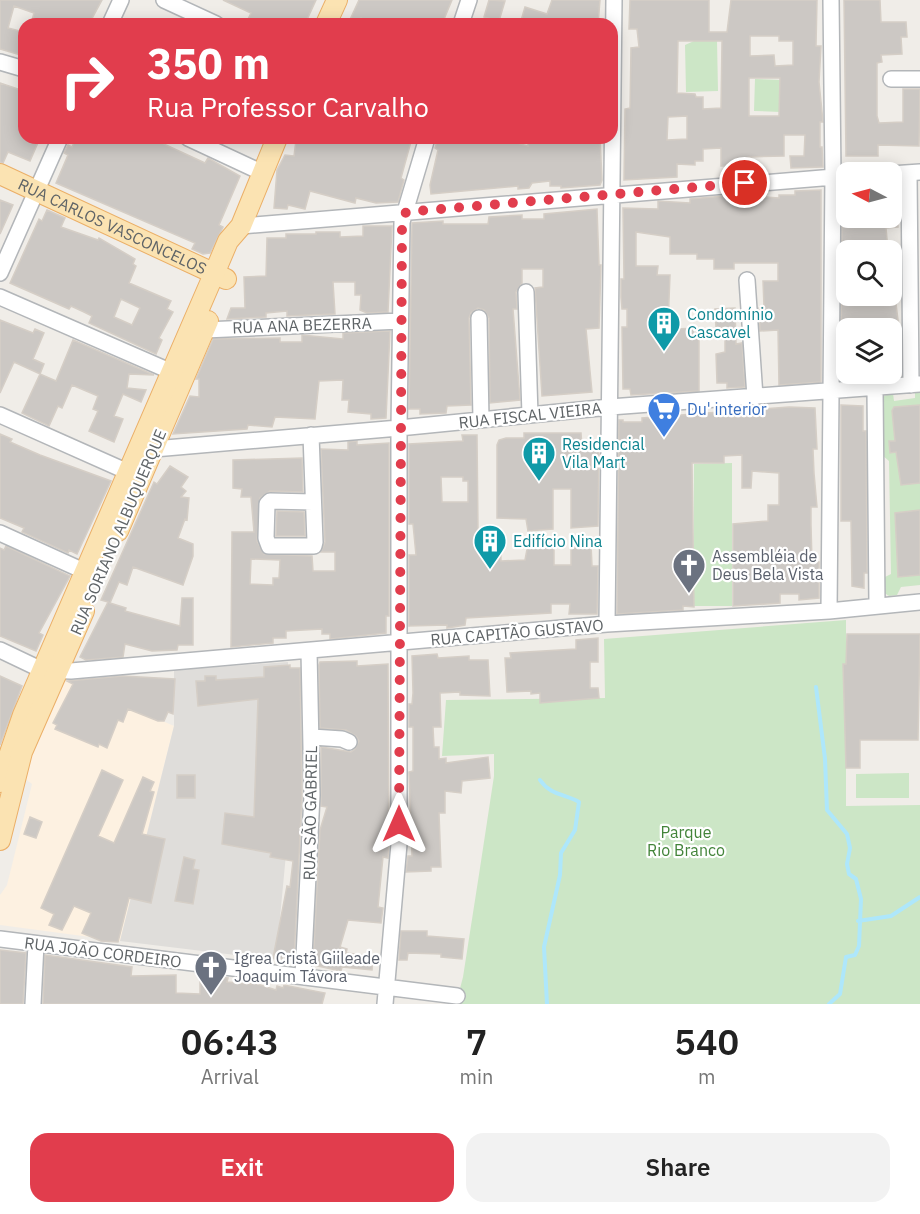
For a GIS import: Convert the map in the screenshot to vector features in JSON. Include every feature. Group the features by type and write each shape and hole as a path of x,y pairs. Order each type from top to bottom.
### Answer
{"main road":[{"path":"329,18 337,0"},
{"name":"RUA SORIANO ALBUQUERQUE","path":"0,840 7,774 135,475 205,330 228,242 241,226 275,144"},
{"name":"RUA CARLOS VASCONCELOS","path":"0,174 220,277"},
{"name":"RUA SORIANO ALBUQUERQUE","path":"148,446 172,372 220,277"},
{"name":"RUA SORIANO ALBUQUERQUE","path":"50,671 86,573 135,475"}],"street":[{"path":"112,18 120,0"},
{"path":"164,0 203,18"},
{"path":"463,18 469,0"},
{"path":"614,0 614,18"},
{"path":"831,0 839,162"},
{"path":"0,62 18,67"},
{"path":"891,79 920,79"},
{"path":"0,273 57,144"},
{"path":"202,144 263,173"},
{"path":"385,1004 399,844 399,428 402,222 425,144"},
{"path":"607,624 607,419 610,407 612,144"},
{"path":"915,172 915,384"},
{"path":"241,226 612,193 836,176"},
{"path":"829,611 830,392 838,228"},
{"path":"747,279 755,397"},
{"path":"526,292 530,416"},
{"path":"0,297 172,372"},
{"path":"479,318 481,420"},
{"name":"RUA ANA BEZERRA","path":"205,330 400,321"},
{"name":"RUA FISCAL VIEIRA","path":"148,446 399,428 610,407 875,389 915,384"},
{"path":"875,389 877,606"},
{"path":"0,415 135,475"},
{"path":"311,435 313,502"},
{"path":"0,533 86,573"},
{"name":"RUA CAPITÃO GUSTAVO","path":"50,671 309,651 607,624 829,611 920,602"},
{"path":"0,650 50,671"},
{"name":"RUA SÃO GABRIEL","path":"303,976 311,853 312,737 309,651"},
{"path":"312,737 342,739 349,742"},
{"name":"RUA JOÃO CORDEIRO","path":"0,939 457,996"},
{"path":"33,1004 36,944"}],"shaded area":[{"path":"288,662 286,854 276,960 120,941 174,726 174,670"},
{"path":"66,679 174,726 120,941 0,925 0,895 7,885 32,784 24,778 26,767"}],"green space":[{"path":"717,40 718,91 686,92 685,45 694,41"},
{"path":"755,79 782,80 781,112 754,111"},
{"path":"920,390 920,585 901,587 897,595 889,596 883,592 883,578 891,574 889,461 882,455 881,397 893,393 894,401 915,398 915,391"},
{"path":"732,463 732,606 693,606 694,464"},
{"name":"Parque Rio Branco","path":"846,620 846,806 920,805 920,1004 456,1004 463,977 494,776 494,754 442,756 446,700 605,698 604,639"},
{"path":"909,773 909,798 856,798 856,774"}],"building":[{"path":"0,0 102,0 92,18 33,18 34,13 14,6 8,28 18,30 18,54 0,49"},
{"path":"223,0 316,0 308,18 248,18 251,13"},
{"path":"359,0 452,0 444,18 351,18"},
{"path":"489,0 505,1 500,18 484,17"},
{"path":"552,0 600,0 598,18 522,18 525,7 547,14"},
{"path":"630,0 709,0 709,32 727,32 731,0 817,0 816,46 821,46 819,82 823,122 820,122 820,147 822,147 823,167 791,168 790,156 804,156 805,135 784,135 784,156 748,157 748,166 737,166 737,170 728,170 728,166 721,166 721,148 703,149 703,161 695,161 695,165 677,164 677,177 624,180 625,109 630,108 631,48 639,47 637,29 629,29","holes":["750,36 779,36 779,41 793,41 793,65 775,66 774,55 750,56","678,41 722,41 721,108 703,109 703,97 677,93","749,78 780,78 779,116 749,116","687,116 687,139 667,140 668,117"]},
{"path":"844,0 880,0 881,22 906,22 907,37 901,37 902,54 881,55 882,62 877,63 877,116 879,123 903,122 903,89 920,89 919,146 878,145 878,156 846,156"},
{"path":"0,83 18,89 18,144 37,144 30,161 8,152 3,163 0,162"},
{"path":"73,144 164,144 205,163 208,158 240,176 219,225 223,227 210,253 203,254 192,249 195,243 56,183 68,155 64,153 68,145 72,147"},
{"path":"296,144 410,144 401,178 404,180 398,202 376,203 356,198 355,203 310,191 305,209 288,205 287,209 274,208 277,170 285,155 294,156"},
{"path":"436,144 520,144 528,146 528,144 600,144 602,180 600,185 561,188 561,186 550,186 550,181 532,183 529,188 518,189 518,186 431,194 430,185 438,150 435,148"},
{"path":"821,190 821,382 779,385 778,330 760,331 759,308 764,307 763,281 778,281 778,263 734,263 734,269 714,269 714,259 697,259 697,254 670,254 670,237 636,232 636,266 658,266 657,275 670,275 668,325 675,325 675,329 699,328 699,391 631,395 630,389 623,389 622,327 627,327 627,309 622,309 621,297 621,279 624,279 623,208 658,209 658,201 690,203 690,199 735,195 779,198 779,195 795,195 795,191"},
{"path":"0,200 13,205 0,234"},
{"path":"597,209 599,265 601,265 599,328 586,329 592,392 542,396 535,288 543,287 543,269 522,269 522,283 516,292 517,309 513,309 520,400 490,403 489,318 484,310 478,308 471,313 469,318 471,405 447,406 446,413 420,414 420,409 409,409 412,223 443,221 443,224 488,224 489,217 522,215 522,219 544,219 544,214"},
{"path":"47,210 65,218 61,227 98,240 99,238 135,259 133,264 136,266 129,283 171,301 167,309 173,312 159,338 162,340 156,354 89,323 92,316 84,312 71,306 69,309 10,283 39,219 42,221","holes":["121,299 140,308 132,325 114,317"]},
{"path":"363,226 392,226 388,312 367,313 360,310 361,295 355,295 355,282 333,282 335,314 287,316 287,311 266,313 266,317 227,319 231,308 245,308 244,277 266,276 267,238 286,238 286,234 316,234 316,232 340,232 340,237 363,236"},
{"path":"842,228 886,228 887,240 842,240"},
{"path":"841,306 896,306 898,318 841,318"},
{"path":"735,308 736,344 742,343 745,387 727,388 727,383 717,383 716,354 725,352 725,327 716,328 715,309"},
{"path":"0,320 33,333 35,329 44,333 33,359 44,364 40,374 14,362 0,393"},
{"path":"390,331 386,418 371,419 371,414 348,412 349,400 342,400 343,380 319,381 315,419 275,417 272,427 248,425 247,429 173,434 190,396 199,397 199,379 196,379 213,339 280,338 280,342 302,342 302,335 343,339 343,333"},
{"path":"73,340 154,375 129,374 127,388 146,390 141,402 123,394 114,416 123,419 114,442 89,431 98,411 93,409 98,396 72,385 62,408 58,406 49,426 22,413 40,374 56,381"},
{"path":"841,405 863,406 863,431 866,431 867,573 864,573 864,588 852,586 851,521 841,521"},
{"path":"920,405 920,483 901,485 896,452 890,453 889,441 895,441 892,411 894,407"},
{"path":"815,408 817,449 813,449 817,507 811,507 811,525 812,562 819,562 819,598 799,600 799,594 780,594 780,603 733,606 733,524 768,521 768,505 779,505 779,473 752,471 751,488 742,488 742,455 724,456 724,463 692,463 694,607 683,606 683,610 617,614 619,420 642,422 642,418 732,411 732,417 762,416 762,409"},
{"path":"524,433 581,433 582,447 599,447 598,526 571,528 571,489 553,489 553,529 528,531 526,519 497,518 497,445 499,440 506,438 524,438"},
{"path":"0,434 12,439 10,442 40,455 111,481 77,554 69,550 68,553 22,532 24,528 0,518"},
{"path":"462,435 477,435 478,530 500,530 501,561 525,560 528,544 554,544 554,565 571,565 571,544 591,544 592,566 598,566 597,614 569,614 570,604 551,604 551,613 466,618 465,625 447,628 447,625 409,626 409,555 416,555 413,524 409,524 409,444 463,441","holes":["441,477 463,477 463,481 468,481 468,502 442,502"]},
{"path":"357,441 357,445 389,443 389,616 386,616 386,633 330,639 330,634 322,634 322,629 286,631 286,638 273,638 273,643 231,647 232,532 254,532 251,497 241,497 242,489 233,488 233,460 302,458 303,492 270,491 260,498 257,541 264,554 312,556 313,571 335,571 335,552 321,552 325,542 321,449 348,450 348,442","holes":["251,559 280,560 279,578 273,578 273,585 250,584"]},
{"path":"170,466 188,477 181,487 186,491 181,497 189,498 187,520 185,519 178,538 193,544 193,556 183,585 133,567 127,585 119,582 110,603 126,608 125,611 180,626 182,598 193,598 193,645 178,645 177,650 152,651 125,644 123,657 86,660 80,657 108,602 101,600 154,482 157,484"},
{"path":"920,510 920,575 898,577 895,513"},
{"path":"277,511 304,512 305,536 276,536"},
{"path":"6,546 70,576 39,633 43,635 36,651 0,636 0,548 4,550"},
{"path":"847,634 920,634 918,740 860,740 860,768 846,768 843,664 846,664"},
{"path":"598,638 598,662 590,662 590,688 598,688 599,698 540,703 540,693 507,692 505,658 511,658 510,653 576,649 576,640"},
{"path":"437,654 438,658 469,656 469,660 488,660 490,696 460,695 460,692 440,693 441,727 433,727 434,747 439,747 439,759 446,758 446,763 488,757 490,778 462,781 461,793 445,791 445,813 439,813 441,867 431,867 431,871 406,872 408,856 412,856 409,772 413,771 413,727 409,727 409,704 412,704 413,693 412,656"},
{"path":"357,661 357,666 388,664 389,844 388,858 383,857 378,907 383,908 381,923 348,920 340,947 347,949 346,953 373,956 372,970 342,967 341,971 313,965 320,830 327,807 321,806 321,747 351,752 359,741 356,736 346,730 320,728 319,665 320,662"},
{"path":"290,665 290,668 300,668 302,795 294,960 273,958 287,886 290,887 293,861 270,857 271,853 222,844 225,813 254,817 258,699 198,706 196,681 205,681 205,676 216,676 216,680 264,677 264,667"},
{"path":"0,676 22,686 0,745"},
{"path":"123,676 175,679 173,714 168,712 164,721 158,721 128,709 123,722 118,720 107,748 99,744 98,747 55,729 57,725 53,723 73,684 67,681"},
{"path":"102,770 123,780 98,836 114,843 143,777 154,782 150,791 154,792 142,834 165,839 151,903 129,898 118,942 101,941 82,933 91,913 74,906 62,930 49,925 54,914 41,908"},
{"path":"177,775 195,775 195,798 177,798"},
{"path":"30,817 42,822 36,838 24,834"},
{"path":"184,857 195,860 193,869 199,870 193,904 175,901"},
{"path":"401,931 427,931 427,936 464,939 462,959 441,957 441,954 408,953 407,960 399,960"},
{"path":"0,950 26,953 23,1004 0,1004"},
{"path":"45,955 132,967 131,976 176,975 176,993 200,994 200,977 216,977 228,978 227,982 251,984 251,982 276,990 277,986 283,988 284,985 325,993 322,1004 43,1004"}],"waterway":[{"path":"816,687 825,759 827,810 847,834 850,848 847,864 849,874 856,879 861,899 859,946 855,955 846,957 840,994 829,1004"},
{"path":"540,780 548,789 579,802 575,830 561,853 560,875 544,947 547,1004"},
{"path":"858,921 891,916 920,897"}],"place":[{"name":"Condomínio Cascavel","path":"664,352"},
{"name":"Du' interior","path":"664,438"},
{"name":"Residencial Vila Mart","path":"539,482"},
{"name":"Edifício Nina","path":"490,570"},
{"name":"Assembléia de Deus Bela Vista","path":"689,594"},
{"name":"Igrea Cristã Giileade Joaquim Távora","path":"211,996"}],"route":[{"path":"399,824 400,321 402,222 406,212 745,183"}]}
